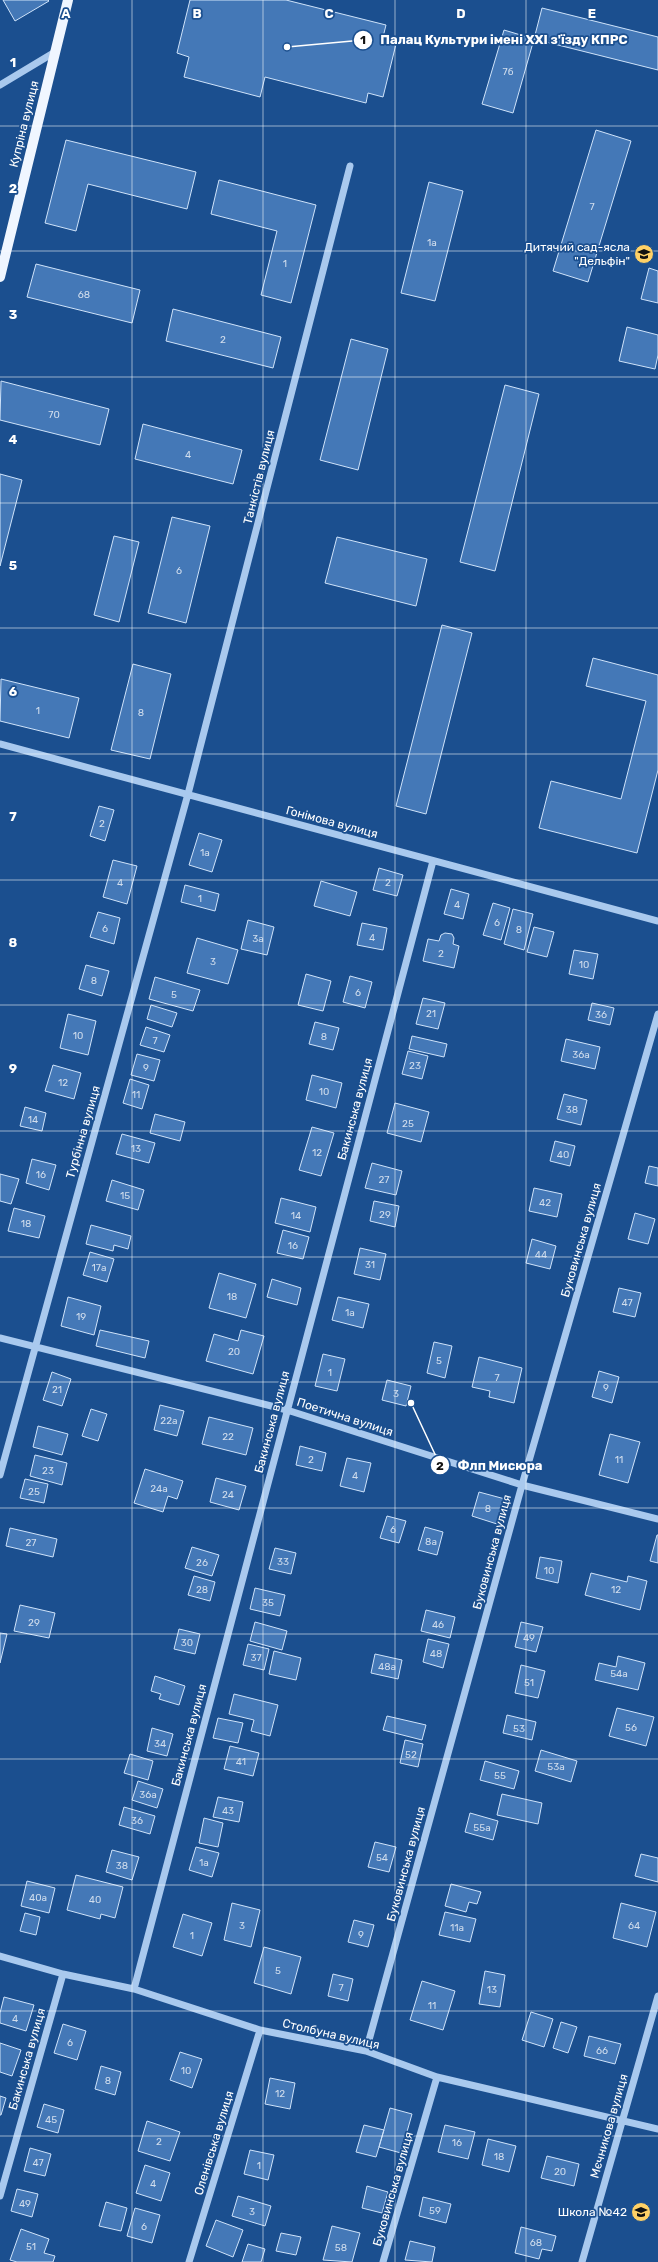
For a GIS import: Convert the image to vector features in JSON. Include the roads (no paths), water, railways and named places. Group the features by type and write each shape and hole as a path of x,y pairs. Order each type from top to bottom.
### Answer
{"main road":[{"name":"Купріна вулиця","path":"0,277 68,0"}],"street":[{"path":"0,86 55,52"},
{"name":"Танкістів вулиця","path":"188,794 350,166"},
{"name":"Гонімова вулиця","path":"0,744 658,921"},
{"name":"Турбінна вулиця","path":"0,1475 188,794"},
{"name":"Бакинська вулиця","path":"134,1989 433,861"},
{"name":"Буковинська вулиця","path":"366,2051 522,1485 658,1014"},
{"name":"Поетична вулиця","path":"0,1338 287,1410 522,1485 658,1519"},
{"name":"Столбуна вулиця","path":"0,1956 63,1974 134,1989 260,2030 366,2051 437,2077 658,2129"},
{"name":"Бакинська вулиця","path":"0,2196 63,1974"},
{"name":"Мєчникова вулиця","path":"582,2262 658,1996"},
{"name":"Оленівська вулиця","path":"189,2262 260,2030"},
{"name":"Буковинська вулиця","path":"383,2262 437,2077"}],"place":[{"name":"Палац Культури імені XXI з'їзду КПРС","path":"287,47"},
{"name":"Дитячий сад-ясла \"Дельфін\"","path":"644,254"},
{"name":"Флп Мисюра","path":"411,1403"},
{"name":"Школа №42","path":"641,2212"}]}
